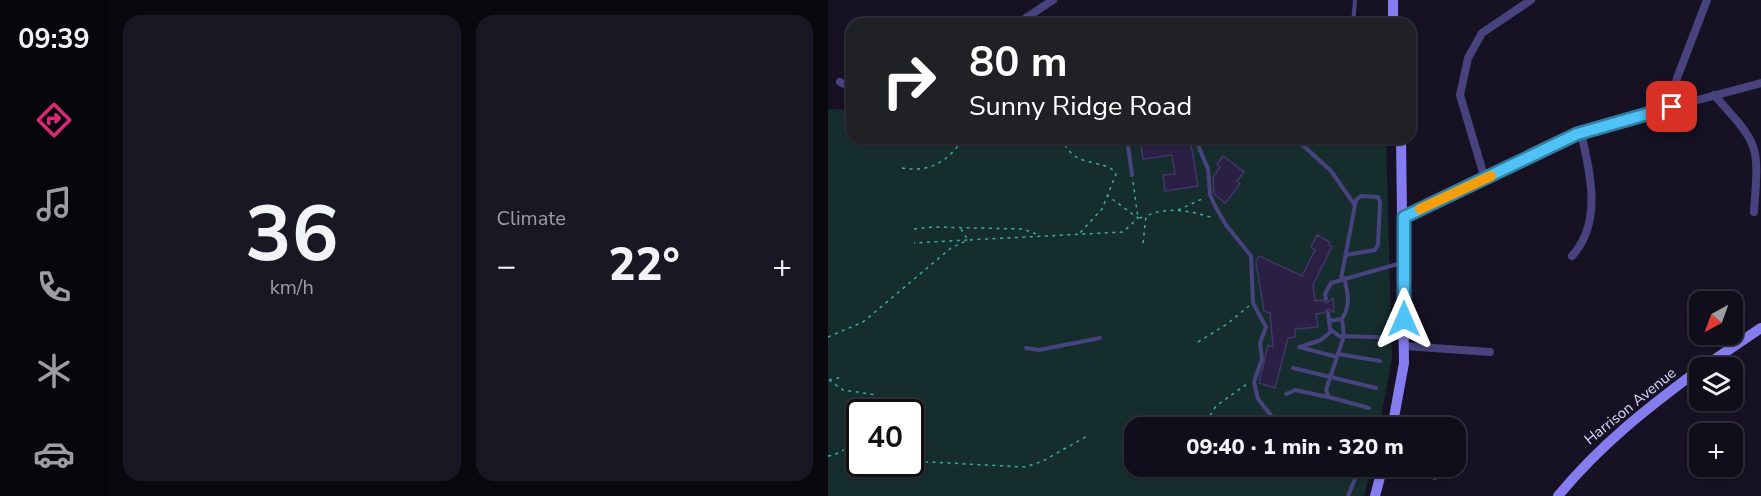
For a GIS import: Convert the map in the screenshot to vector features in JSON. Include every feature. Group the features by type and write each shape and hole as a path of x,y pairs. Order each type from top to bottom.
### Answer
{"street":[{"path":"1026,18 1053,0"},
{"path":"1393,0 1393,18"},
{"path":"1485,179 1461,95 1468,58 1473,43 1482,33 1531,0"},
{"path":"1672,107 1677,78 1707,0"},
{"path":"840,82 846,85"},
{"path":"1404,217 1581,133 1761,83"},
{"path":"1714,95 1752,139 1756,150 1754,212"},
{"path":"1572,256 1586,234 1591,211 1590,174 1581,133"},
{"path":"1394,417 1404,363 1404,217 1401,144"},
{"name":"Harrison Avenue","path":"1718,357 1761,328"},
{"path":"1404,342 1490,352"},
{"name":"Harrison Avenue","path":"1558,496 1589,459 1606,443 1689,377"},
{"path":"1375,496 1380,477"}],"lane":[{"path":"1354,18 1355,0"},
{"path":"1129,144 1132,176"},
{"path":"1198,144 1208,169 1210,195 1223,220 1251,256 1253,303 1266,327 1260,343 1262,358 1254,382 1258,399 1272,417"},
{"path":"1302,144 1331,171 1354,205"},
{"path":"1329,397 1326,390 1344,336 1342,319 1348,303 1343,278 1346,255 1352,232 1354,205 1361,196 1378,197 1380,237 1375,250 1346,255"},
{"path":"1326,299 1325,294 1331,283 1404,262"},
{"path":"1328,312 1332,331"},
{"path":"1329,321 1342,319"},
{"path":"1332,331 1344,336 1404,342"},
{"path":"1332,331 1322,340 1299,347 1337,356 1380,362"},
{"path":"1026,348 1039,350 1100,338"},
{"path":"1293,368 1376,388"},
{"path":"1286,394 1295,390 1369,408"},
{"path":"1284,417 1302,417"},
{"path":"1348,496 1354,477"}],"path":[{"path":"902,168 921,170 936,166 950,157 960,144"},
{"path":"1066,144 1077,159 1114,170 1116,179 1091,224 1078,235"},
{"path":"1132,176 1138,218"},
{"path":"1178,210 1210,195"},
{"path":"1108,196 1138,218"},
{"path":"914,243 1123,232 1138,218 1159,211 1178,210 1223,220"},
{"path":"1143,243 1146,216"},
{"path":"914,230 925,227 1023,229 1040,236"},
{"path":"962,228 968,240"},
{"path":"828,337 863,322 951,248 968,240"},
{"path":"1198,342 1227,324 1253,303"},
{"path":"828,380 843,377"},
{"path":"828,380 843,390 878,395"},
{"path":"1210,417 1220,402 1241,386 1254,382"},
{"path":"924,462 1025,467 1043,462 1089,435"},
{"path":"828,456 835,456 846,447"}],"green space":[{"path":"828,109 846,110 846,144 1386,144 1392,359 1381,417 1124,417 1124,477 1369,477 1364,496 828,496"}],"building":[{"path":"1141,144 1191,144 1198,186 1165,191 1163,175 1175,174 1172,155 1143,159"},
{"path":"1223,156 1244,172 1237,181 1240,184 1225,203 1214,194 1213,177 1220,167 1217,164"},
{"path":"1317,235 1330,242 1329,245 1332,247 1313,285 1315,301 1322,300 1326,303 1333,298 1334,312 1328,309 1324,313 1316,314 1318,327 1295,329 1295,337 1288,338 1275,388 1259,383 1268,345 1273,347 1270,313 1264,311 1256,263 1259,256 1302,276 1315,250 1311,247"}],"slow traffic":[{"path":"1420,209 1491,176"}],"route":[{"path":"1404,319 1404,217 1577,134 1672,107"}]}
